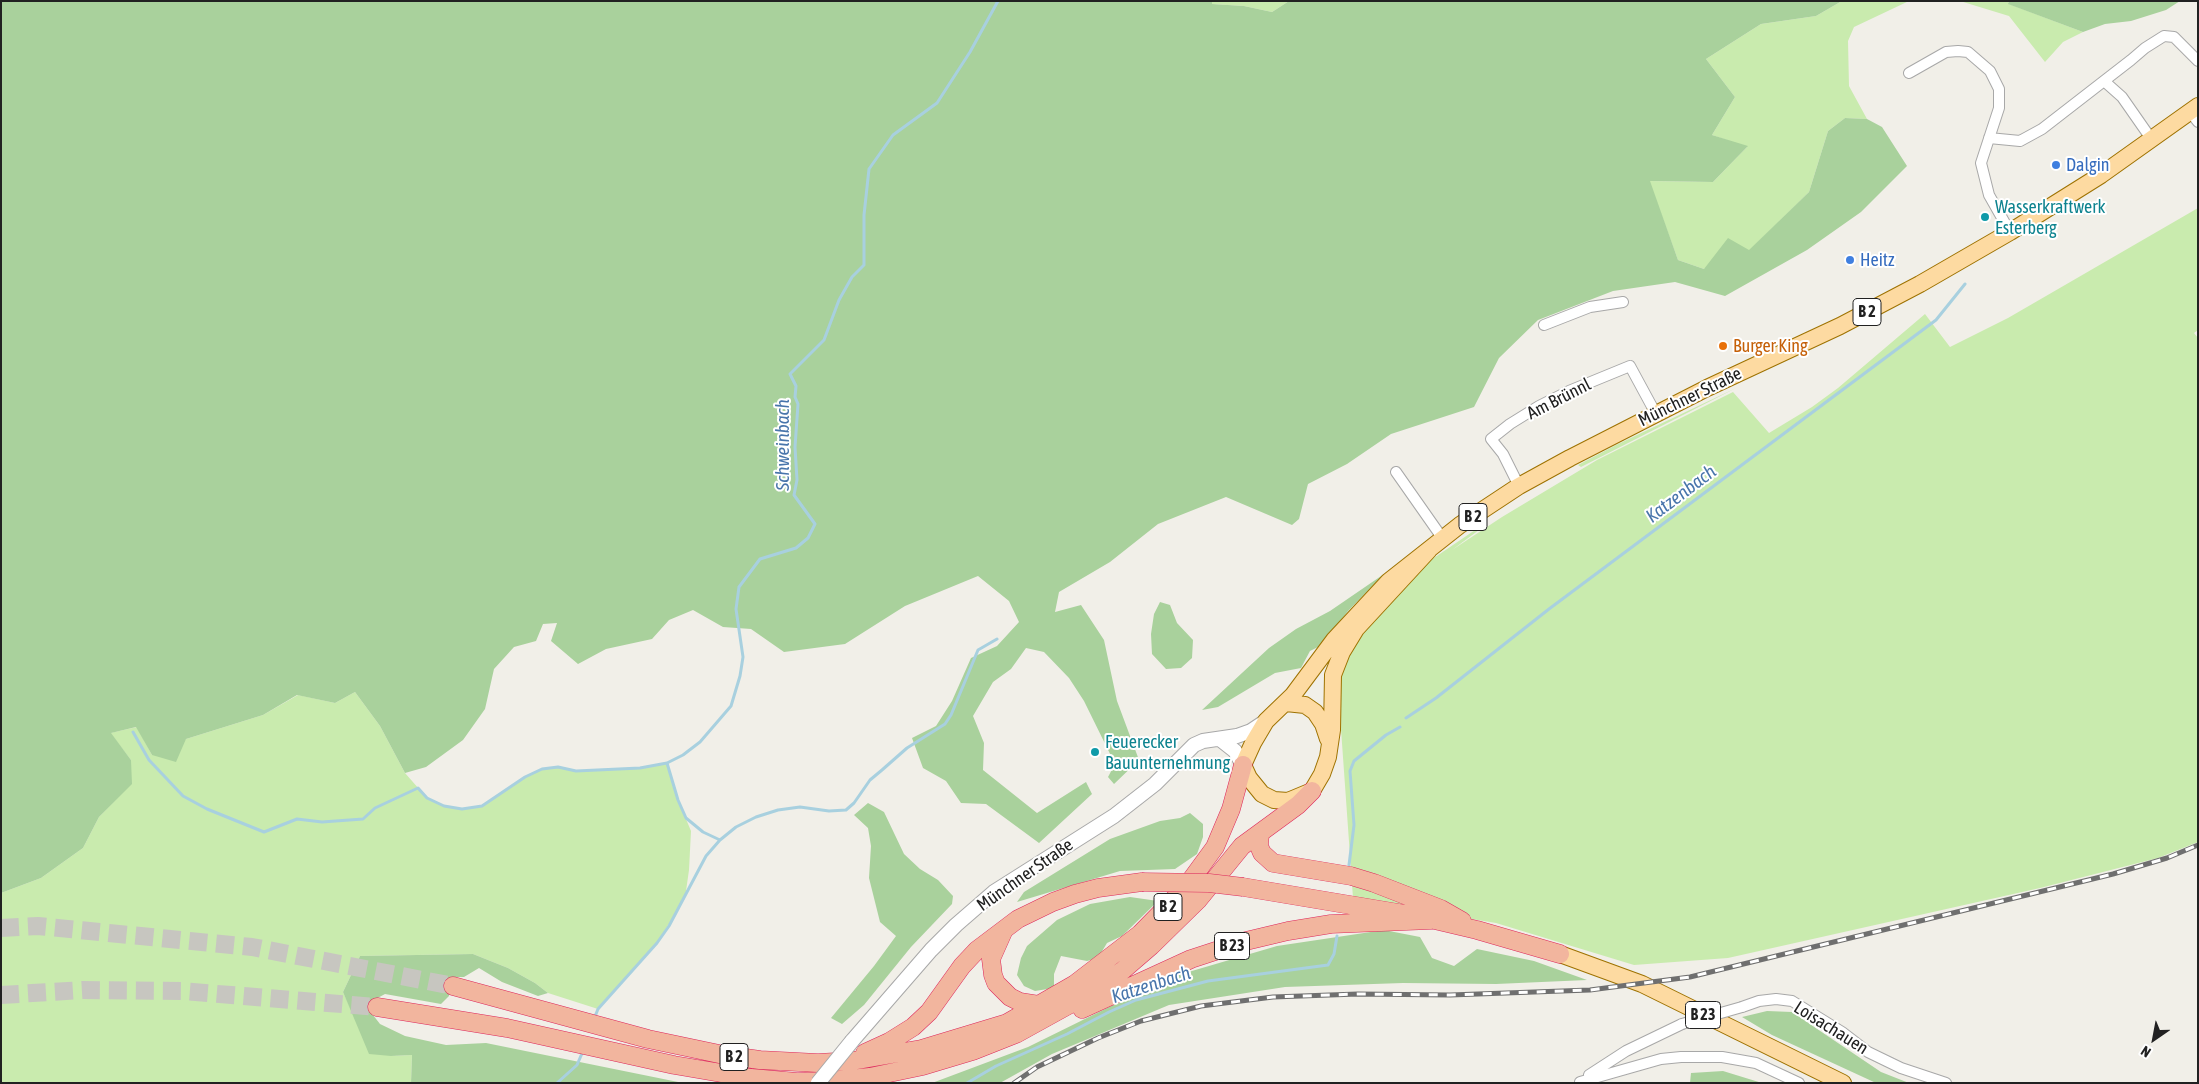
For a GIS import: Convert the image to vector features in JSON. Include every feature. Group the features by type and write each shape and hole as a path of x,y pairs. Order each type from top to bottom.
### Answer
{"highway":[{"name":"B 2","path":"378,1007 507,1028 728,1075 797,1082 830,1082 870,1077 923,1066 1016,1034 1075,984 1112,958 1140,934 1185,888 1215,847 1226,822 1243,765"},
{"name":"B 2","path":"453,986 618,1032 724,1055 760,1060 818,1063 852,1061 921,1049 1043,1012 1122,971 1151,946 1198,900 1242,846 1298,805 1312,791"},
{"name":"B 23","path":"1260,833 1259,846 1262,853 1273,862 1351,876 1374,883 1441,910 1477,930"},
{"name":"B 23","path":"852,1061 902,1035 913,1027 929,1012 962,966 977,950 1005,928 1035,910 1075,894 1098,888 1142,882 1209,883 1243,887 1397,912 1477,930 1560,954"},
{"name":"B 23","path":"1043,1012 1068,1017 1155,974 1191,959 1246,941 1288,931 1330,924 1431,920"},
{"path":"1005,928 993,951 991,959 992,975 1002,990 1010,997 1043,1012"}],"main road":[{"name":"Münchner Straße","path":"1338,646 1389,581 1442,539 1519,486 1656,414 1840,326 1920,284 2010,232 2195,113"},
{"name":"B 2","path":"1312,791 1326,766 1332,730 1333,675 1338,646"},
{"name":"B 2","path":"1243,765 1252,743 1266,721 1338,646"},
{"path":"1286,702 1299,704 1315,712 1323,724 1330,743"},
{"path":"1243,765 1257,789 1274,800 1288,801 1312,791"},
{"name":"B 23","path":"1560,954 1642,984 1844,1083"}],"street":[{"path":"1990,138 2020,141 2042,129 2145,48 2164,36 2174,37 2198,61"},
{"path":"1909,73 1946,52 1968,52 1990,71 1999,89 1999,108 1982,163 1984,180 1989,196 2010,232"},
{"path":"2104,81 2122,97 2152,140"},
{"path":"1544,325 1590,307 1623,302"},
{"name":"Am Brünnl","path":"1519,486 1503,454 1491,440 1510,424 1539,406 1568,391 1630,366 1656,414"},
{"path":"1396,472 1442,539"},
{"name":"Münchner Straße","path":"818,1083 931,950 956,924 994,892 1114,816 1155,784 1194,745 1207,740 1220,740 1244,734 1266,721"},
{"path":"1220,740 1235,751 1243,765"},
{"name":"Loisachauen","path":"1579,1082 1626,1051 1682,1024 1759,1001 1776,999 1792,1002 1842,1032 1868,1052 1901,1068 1946,1083"},
{"name":"Loisachauen","path":"1579,1082 1661,1059 1722,1057 1756,1063 1799,1083"}],"green space":[{"path":"1,1 1212,1 1212,4 1244,6 1272,12 1289,1 1842,1 1816,16 1761,24 1706,59 1735,97 1712,135 1748,146 1713,182 1650,181 1678,260 1704,269 1728,238 1749,250 1809,192 1828,131 1845,118 1867,119 1882,127 1907,166 1861,212 1807,250 1725,296 1675,282 1613,291 1538,320 1499,358 1474,407 1391,434 1347,464 1308,484 1299,519 1292,525 1226,497 1158,524 1110,562 1059,592 1055,612 1081,605 1104,640 1117,701 1139,760 1114,784 1108,777 1115,764 1084,701 1069,678 1044,652 1026,648 1011,669 993,682 973,716 984,743 983,770 1037,813 1086,782 1092,794 1039,843 986,804 961,803 946,781 923,768 912,738 936,726 952,701 971,658 997,646 1019,622 1009,601 978,576 905,606 845,644 784,652 751,629 723,627 693,610 669,620 652,639 606,649 578,664 551,641 557,623 543,624 536,641 514,647 494,669 485,709 463,740 426,767 405,773 380,726 355,692 335,703 297,695 263,715 186,739 176,762 152,755 136,727 111,733 131,760 132,784 99,817 83,848 41,878 1,893"},
{"path":"1212,1 1289,1 1272,12 1244,6 1212,4"},
{"path":"1842,1 1909,1 1854,27 1848,41 1849,86 1867,119 1845,118 1828,131 1809,192 1749,251 1704,269 1678,260 1649,181 1713,182 1747,147 1712,135 1735,97 1706,59 1761,24 1816,16"},
{"path":"1960,1 2008,1 2009,4 2083,32 2063,42 2045,62 2009,16"},
{"path":"2009,1 2180,1 2166,10 2131,21 2105,24 2083,32 2008,4"},
{"path":"2198,208 2198,330 2194,333 2198,338 2198,842 2158,858 2040,888 1728,958 1634,965 1496,923 1435,913 1354,912 1338,687 1347,654 1356,636 1422,566 1478,528 1479,530 1452,550 1502,517 1597,460 1733,392 1769,433 1812,407 1838,388 1925,314 1950,347 2008,318"},
{"path":"1736,388 1581,467 1578,465 1616,445"},
{"path":"1384,574 1348,611 1322,645 1310,651 1301,668 1275,673 1218,707 1202,710 1269,648 1296,629 1330,611"},
{"path":"1160,602 1170,605 1177,623 1193,640 1192,658 1181,668 1166,669 1152,654 1151,634 1154,614"},
{"path":"355,692 380,726 405,773 427,798 444,806 462,809 482,806 525,777 542,769 558,767 576,771 640,768 667,763 678,800 691,831 685,898 657,943 598,1009 548,993 535,983 508,968 473,954 360,956 343,992 355,1018 391,1056 412,1055 411,1083 1,1083 1,893 41,878 83,848 99,817 131,784 131,760 110,733 137,727 152,755 186,739 263,715 298,695 335,703"},
{"path":"868,803 884,812 904,854 920,869 938,880 953,896 952,904 911,947 864,1005 842,1024 831,1018 896,936 880,922 869,878 871,846 868,828 854,815"},
{"path":"1190,813 1203,824 1203,837 1197,854 1175,869 1120,871 1017,902 1024,892 1110,839 1160,821 1180,818"},
{"path":"1130,897 1158,901 1122,936 1107,943 1098,958 1087,961 1061,956 1054,974 1054,988 1035,991 1024,986 1017,975 1021,958 1027,946 1057,920 1090,904"},
{"path":"1384,930 1420,937 1432,958 1454,966 1477,949 1534,961 1587,980 1496,984 1403,983 1285,987 1169,1005 1052,1054 1000,1083 932,1083 1028,1047 1168,978 1277,946"},
{"path":"473,954 508,968 535,983 548,993 538,996 502,982 479,968 464,977 450,977 449,996 441,1004 385,994 372,1001 373,1015 380,1024 405,1036 446,1045 486,1043 683,1083 411,1083 412,1055 369,1054 343,992 360,956"},
{"path":"1767,1011 1792,1012 1881,1072 1909,1083 1876,1083 1772,1035 1742,1017"},
{"path":"1723,1071 1762,1083 1690,1083 1691,1073"}],"waterway":[{"name":"Schweinbach","path":"667,763 683,755 700,742 731,706 740,676 743,657 736,609 739,587 760,559 796,548 808,538 815,524 794,495 797,480 795,447 798,404 795,397 796,386 790,374 824,340 839,300 852,277 864,265 864,215 869,169 893,135 937,103 970,52 998,1"},
{"name":"Katzenbach","path":"1406,718 1436,698 1549,609 1936,320 1965,284"},
{"path":"720,840 736,827 756,817 778,810 800,807 829,811 846,810 854,803 870,780 907,748 945,724 951,715 978,650 997,639"},
{"name":"Katzenbach","path":"1349,865 1354,825 1350,771 1354,761 1386,735 1400,727"},
{"path":"133,732 149,760 183,796 207,809 264,832 297,819 322,822 363,819 375,808 418,788 427,798 444,806 462,809 482,806 525,777 542,769 558,767 576,771 640,768 667,763 678,800 686,818 703,832 720,840 706,856 669,926 657,943 598,1009 594,1019"},
{"name":"Katzenbach","path":"967,1083 996,1066 1136,1000 1208,981 1328,965 1334,954 1337,936"},
{"path":"557,1083 577,1065 583,1051"}],"tunnel":[{"path":"1,928 38,926 252,947 453,986"},
{"path":"1,995 83,990 182,991 377,1007"}],"railway":[{"path":"1014,1083 1037,1067 1098,1038 1141,1021 1201,1006 1273,997 1358,994 1450,995 1590,990 1690,977 2113,874 2167,858 2198,845"}],"place":[{"name":"Dalgin","path":"2056,165"},
{"name":"Wasserkraftwerk Esterberg","path":"1985,217"},
{"name":"Heitz","path":"1850,260"},
{"name":"Burger King","path":"1723,346"},
{"name":"Feuerecker Bauunternehmung","path":"1095,752"}]}
